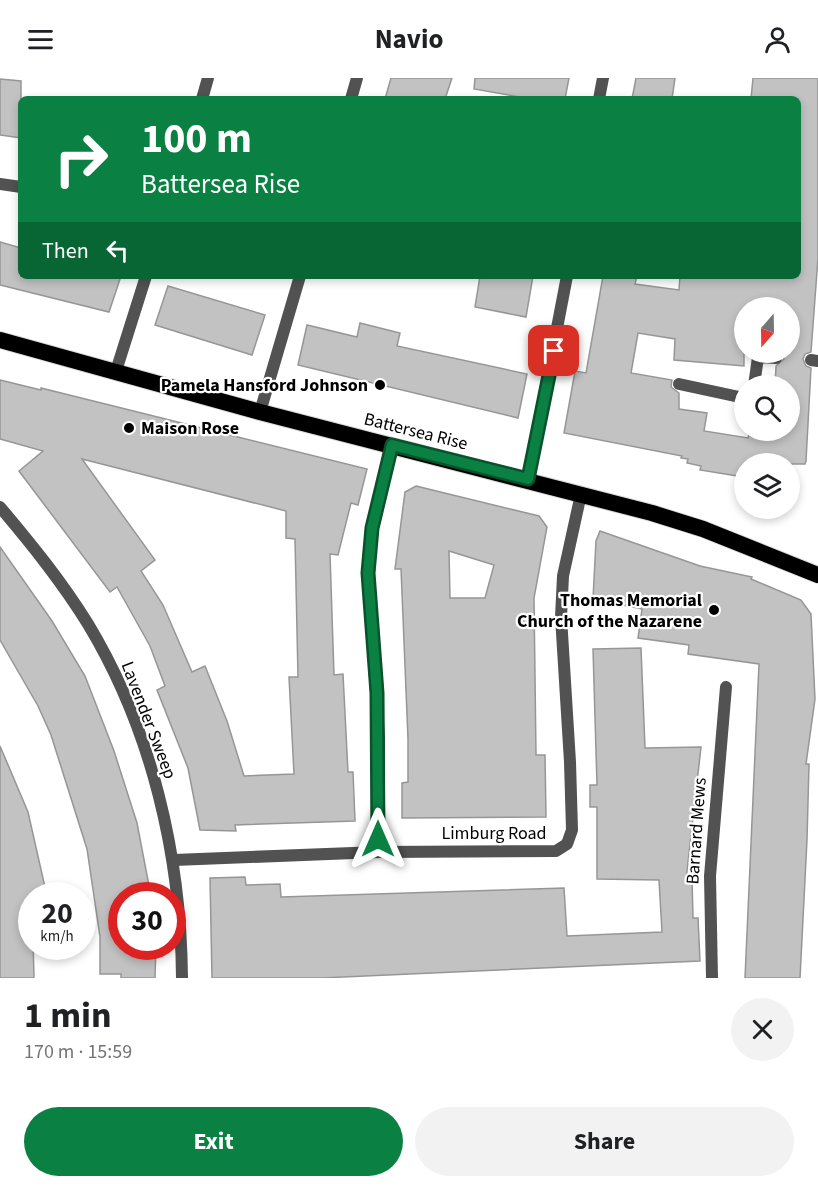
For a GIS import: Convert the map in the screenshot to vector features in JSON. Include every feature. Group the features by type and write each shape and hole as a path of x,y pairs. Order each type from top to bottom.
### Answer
{"highway":[{"name":"Battersea Rise","path":"0,340 260,412 528,479 676,520 818,575"}],"street":[{"path":"203,96 208,78"},
{"path":"352,96 357,78"},
{"path":"600,96 603,78"},
{"path":"0,184 18,187"},
{"path":"116,371 145,279"},
{"path":"260,412 299,279"},
{"path":"528,479 566,279"},
{"path":"679,384 734,396"},
{"path":"379,852 377,704 368,573 372,528 392,445"},
{"name":"Limburg Road","path":"174,860 379,852 556,851 567,844 572,830 561,616 563,576 581,494"},
{"name":"Lavender Sweep","path":"0,507 40,554 88,624 105,655 144,745 164,811 174,860 180,909 182,978"},
{"name":"Barnard Mews","path":"712,978 710,876 726,687"}],"building":[{"path":"391,78 452,78 446,96 386,96"},
{"path":"475,78 569,78 566,96 514,96 474,89"},
{"path":"636,78 675,78 672,96 633,96"},
{"path":"753,78 818,78 818,258 811,352 805,354 803,359 806,366 811,368 805,464 800,464 800,453 734,453 734,475 700,470 701,466 687,463 688,459 681,458 682,456 564,433 575,371 586,373 602,279 636,279 635,284 679,290 680,279 801,279 801,96 751,96","holes":["734,297 800,297 800,363 779,363 776,366 776,375 800,375 800,441 734,441 734,436 704,431 707,413 679,409 679,393 671,387 672,380 631,373 638,333 675,339 674,360 744,366 744,363 734,363"]},
{"path":"0,79 21,81 21,96 18,96 18,138 0,135"},
{"path":"0,242 18,247 18,279 120,279 109,312 0,285"},
{"path":"480,279 532,279 526,317 475,307"},
{"path":"168,286 265,315 252,355 155,325"},
{"path":"360,323 400,333 397,346 527,374 518,418 298,365 307,325 357,337"},
{"path":"0,380 41,390 41,388 367,469 358,505 351,503 338,555 330,554 334,675 343,674 348,772 353,772 355,821 235,825 236,831 200,830 188,768 157,690 165,686 150,646 117,587 110,592 19,471 43,451 0,439","holes":["82,459 286,511 286,538 295,539 298,677 289,677 294,774 244,776 227,721 205,666 192,672 163,605 141,571 155,560"]},
{"path":"416,486 539,516 547,527 534,598 536,755 545,755 546,817 402,818 402,783 408,782 408,739 401,569 395,569 405,492","holes":["449,551 494,565 485,598 450,598"]},
{"path":"600,531 700,566 752,577 751,579 801,600 811,614 815,699 806,764 809,764 807,840 800,978 745,978 759,664 688,654 689,645 638,638 642,609 593,599 596,541"},
{"path":"0,547 52,621 85,676 114,751 137,823 148,882 108,882 108,960 156,960 155,978 121,978 121,974 100,974 96,882 92,882 87,849 51,735 38,706 0,640"},
{"path":"641,648 645,748 701,747 686,880 692,879 693,918 698,918 700,961 321,978 212,978 210,878 245,877 246,885 280,884 281,897 564,888 567,936 662,932 659,880 597,879 597,807 590,807 590,785 597,785 593,649"},
{"path":"0,746 28,812 44,882 18,882 18,960 34,960 34,978 0,978"}],"place":[{"name":"Pamela Hansford Johnson","path":"380,385"},
{"name":"Maison Rose","path":"129,428"},
{"name":"Thomas Memorial Church of the Nazarene","path":"714,610"}],"route":[{"path":"378,839 379,738 375,649 368,573 372,528 392,445 528,479 554,351"}]}
